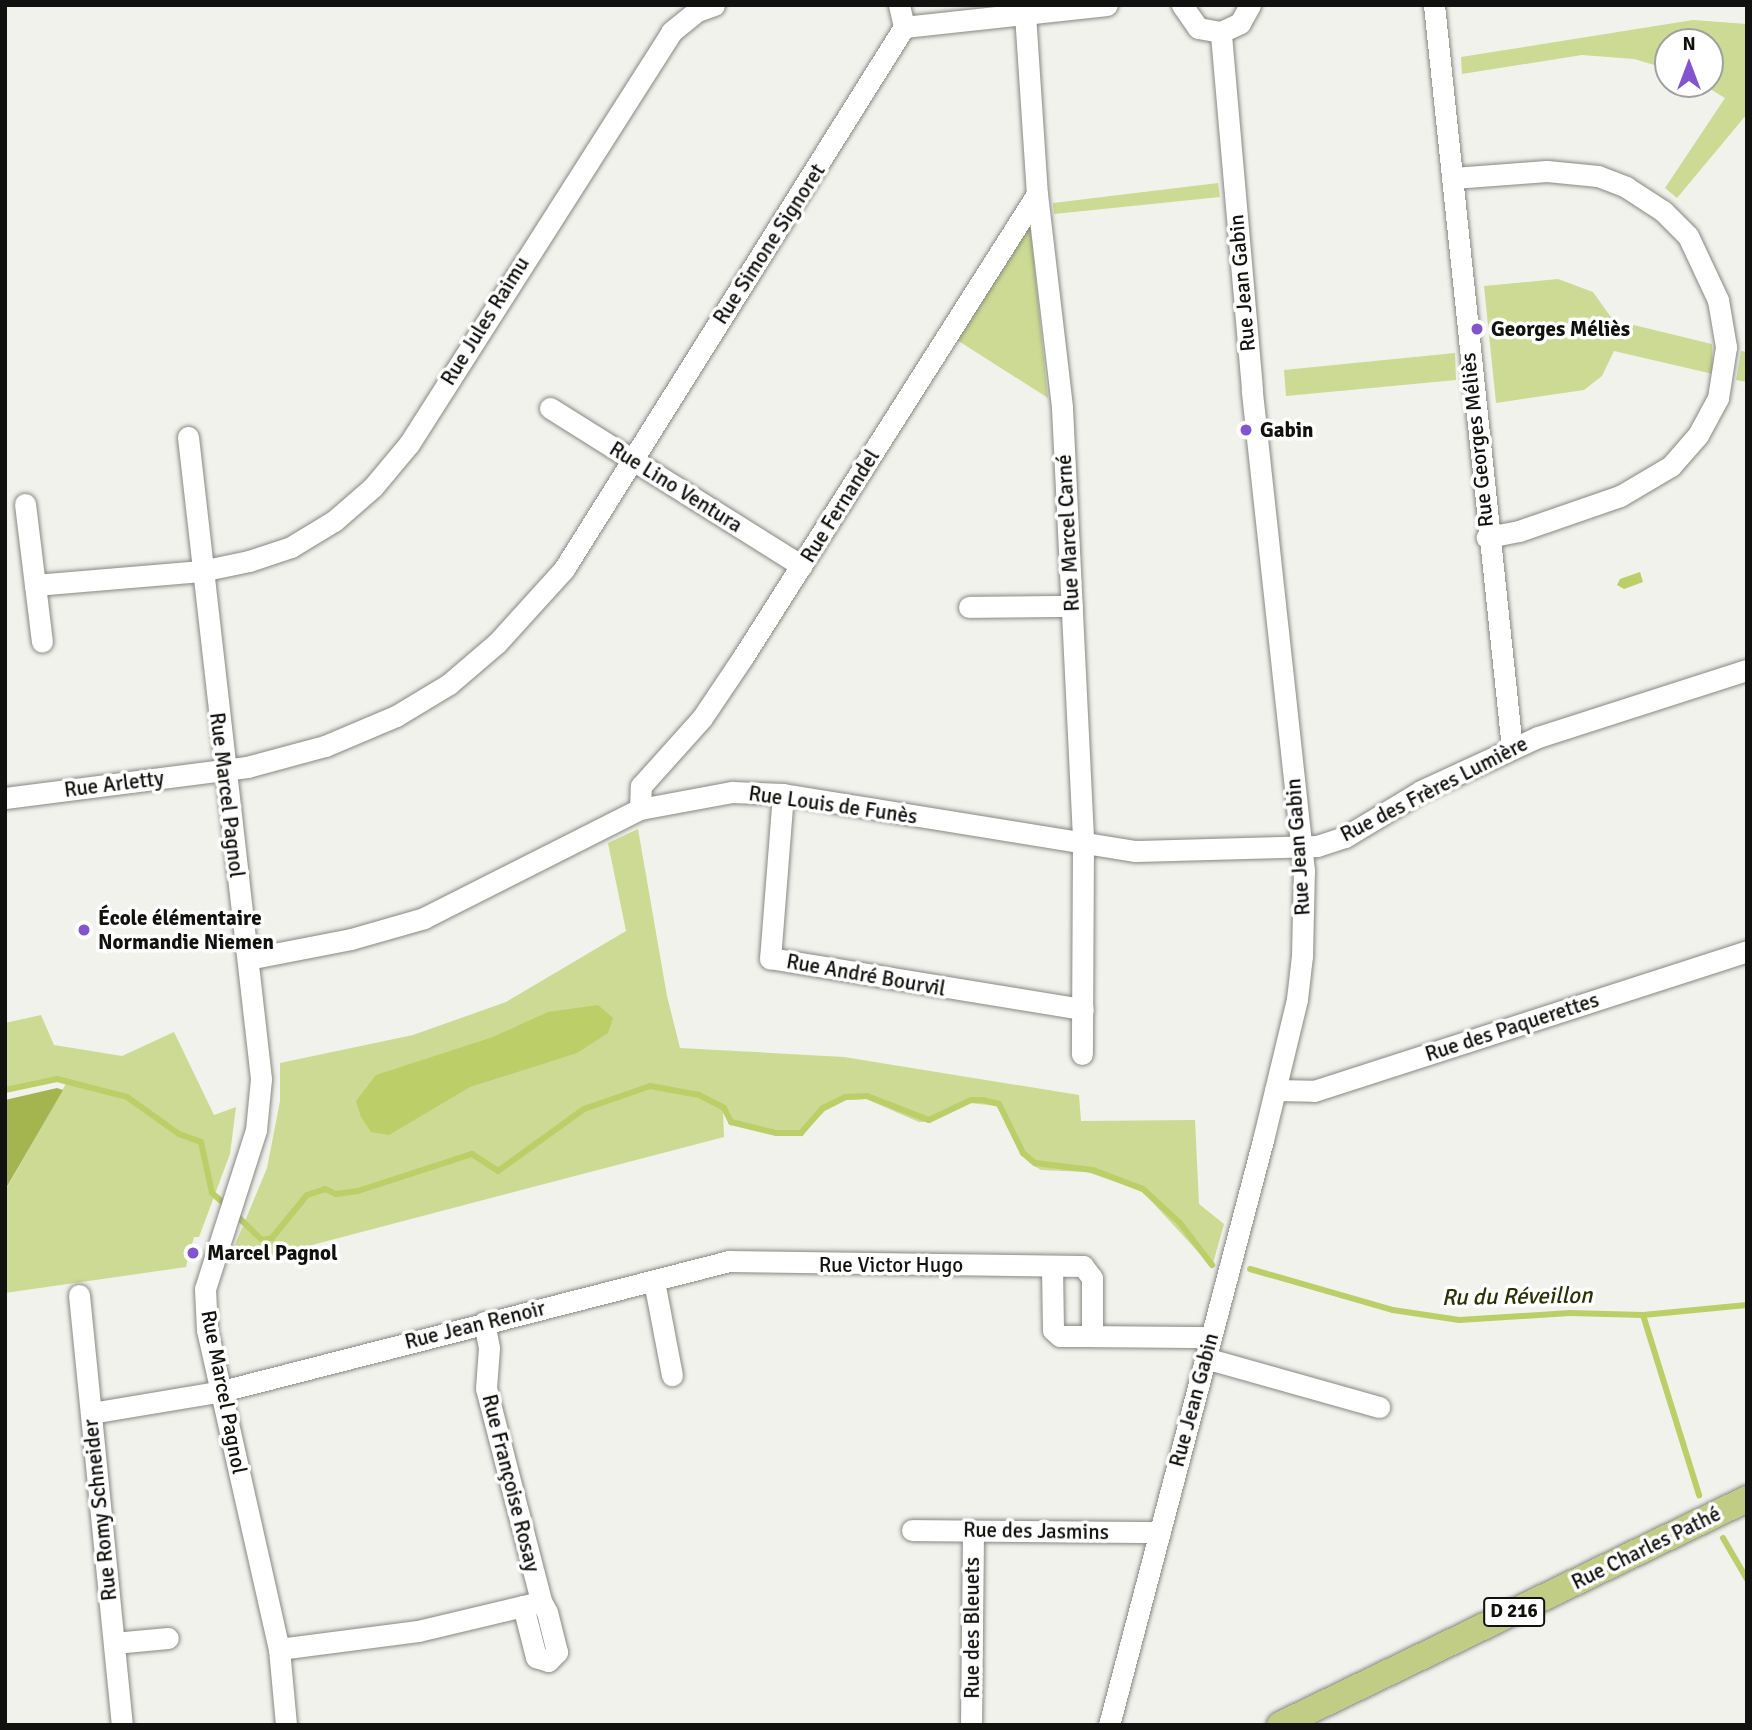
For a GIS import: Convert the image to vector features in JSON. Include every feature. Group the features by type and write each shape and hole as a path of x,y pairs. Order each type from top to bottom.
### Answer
{"main road":[{"name":"Rue Charles Pathé","path":"1280,1725 1747,1499"}],"street":[{"name":"Rue Jules Raimu","path":"35,585 201,571 291,547 334,521 373,487 409,443 660,47 697,11 714,5"},
{"path":"899,5 904,27 1107,5"},
{"path":"1182,5 1198,28 1221,32 1240,23 1250,5"},
{"name":"Rue Georges Méliès","path":"1434,5 1512,748"},
{"name":"Rue Marcel Carné","path":"1025,14 1037,194 1062,408 1083,844 1082,1054"},
{"name":"Rue Simone Signoret","path":"223,770 326,746 397,716 449,684 541,598 904,27"},
{"name":"Rue Jean Gabin","path":"1109,1725 1275,1090 1297,999 1302,956 1290,847 1221,32"},
{"path":"1452,178 1548,171 1598,176 1626,187 1663,211 1688,236 1717,300 1726,347 1718,398 1698,435 1671,466 1620,496 1518,531 1488,537"},
{"name":"Rue Fernandel","path":"640,810 641,786 702,718 802,566 1037,194"},
{"name":"Rue Lino Ventura","path":"550,408 802,566"},
{"name":"Rue Marcel Pagnol","path":"188,437 223,770 261,1082 256,1130 205,1289 207,1330 279,1649 286,1725"},
{"path":"25,504 42,642"},
{"path":"969,607 1072,606"},
{"name":"Rue des Frères Lumière","path":"1290,847 1345,837 1421,791 1512,748 1747,670"},
{"name":"Rue Arletty","path":"5,798 223,770"},
{"name":"Rue Louis de Funès","path":"248,958 351,939 424,918 640,810 732,792 783,794 1083,844 1159,853 1290,847"},
{"name":"Rue André Bourvil","path":"783,794 771,958 1083,1009"},
{"name":"Rue des Paquerettes","path":"1275,1090 1314,1091 1747,951"},
{"name":"Rue Jean Renoir","path":"90,1413 222,1391 729,1261"},
{"name":"Rue Victor Hugo","path":"729,1261 1052,1266 1090,1270 1092,1336"},
{"path":"1052,1266 1053,1330 1060,1336 1092,1336 1208,1347 1379,1407"},
{"path":"654,1281 672,1375"},
{"name":"Rue Romy Schneider","path":"79,1295 122,1725"},
{"name":"Rue Françoise Rosay","path":"279,1649 418,1631 532,1604 486,1388 489,1348 484,1322"},
{"name":"Rue des Jasmins","path":"912,1530 1160,1532"},
{"name":"Rue des Bleuets","path":"971,1725 973,1531"},
{"path":"114,1643 168,1638"}],"shaded area":[{"path":"1693,20 1747,24 1747,114 1677,198 1665,188 1725,98 1724,28 1654,28 1654,65 1634,59 1582,55 1462,74 1461,57"},
{"path":"1218,183 1220,197 1054,214 1053,203"},
{"path":"1030,224 1048,398 957,340"},
{"path":"1558,279 1593,292 1613,320 1712,344 1713,374 1614,351 1602,376 1584,390 1496,403 1484,286"},
{"path":"1741,351 1747,352 1747,382 1736,380"},
{"path":"1455,353 1456,380 1286,396 1284,370"},
{"path":"1640,572 1643,582 1624,589 1617,585 1620,579"},
{"path":"638,829 667,996 680,1048 844,1057 1079,1095 1081,1121 1195,1120 1199,1204 1224,1224 1212,1267 1142,1191 1087,1172 1041,1170 1031,1164 1021,1155 997,1106 970,1103 929,1122 919,1122 866,1099 846,1100 825,1111 801,1135 729,1123 723,1111 724,1137 247,1262 243,1250 232,1252 267,1168 280,1101 280,1063 413,1035 506,1002 626,931 608,843"},
{"path":"598,1005 613,1018 608,1033 577,1053 470,1087 389,1135 371,1132 361,1117 356,1101 376,1075 493,1037 548,1012"},
{"path":"41,1015 54,1045 122,1056 174,1032 214,1115 236,1107 230,1154 199,1237 194,1237 186,1267 5,1293 5,1191 68,1080 61,1077 5,1089 5,1023"},
{"path":"57,1088 63,1090 5,1190 5,1100"}],"waterway":[{"name":"Ru du Réveillon","path":"5,1090 57,1079 127,1097 179,1134 201,1142 212,1193 227,1206"},
{"name":"Ru du Réveillon","path":"235,1214 262,1240 272,1238 307,1195 325,1189 336,1194 358,1191 472,1154 498,1171 584,1109 650,1086 699,1095 724,1108 731,1122 776,1133 801,1133 823,1108 846,1097 867,1096 929,1120 971,1100 983,1100 999,1104 1023,1153 1035,1163 1093,1170 1143,1189 1180,1223 1212,1265"},
{"name":"Ru du Réveillon","path":"1250,1269 1393,1310 1459,1320 1570,1313 1643,1315 1747,1305"},
{"path":"1643,1315 1699,1495"},
{"path":"1723,1538 1747,1579"}],"place":[{"name":"Georges Méliès","path":"1477,329"},
{"name":"Gabin","path":"1246,430"},
{"name":"École élémentaire Normandie Niemen","path":"84,930"},
{"name":"Marcel Pagnol","path":"193,1253"}]}
